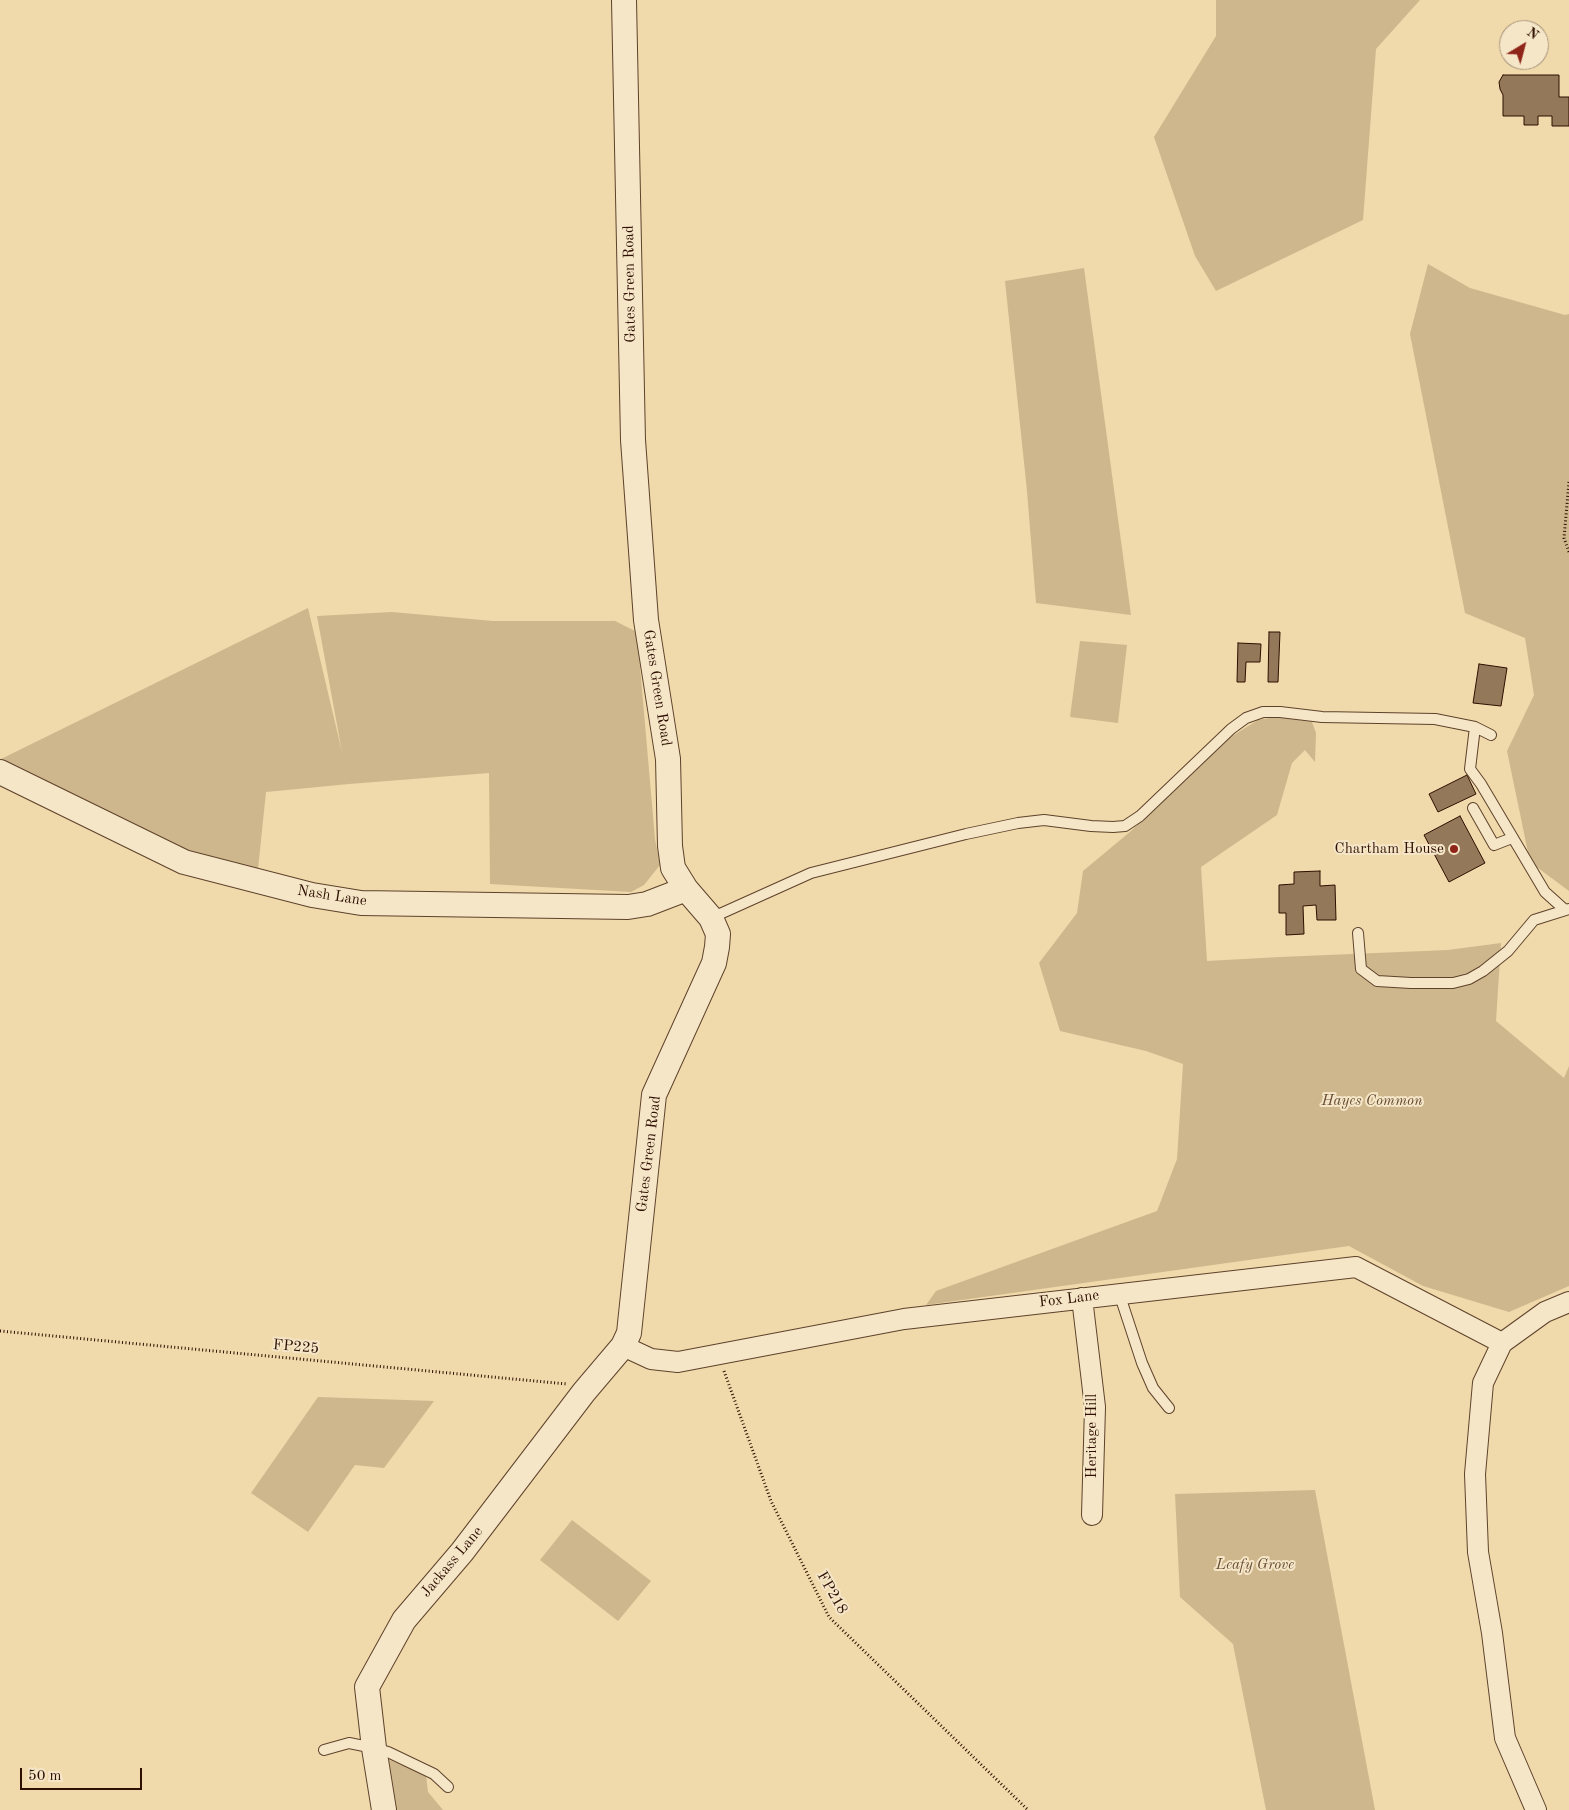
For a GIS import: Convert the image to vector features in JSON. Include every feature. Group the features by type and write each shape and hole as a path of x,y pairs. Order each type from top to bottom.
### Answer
{"street":[{"name":"Gates Green Road","path":"623,1346 628,1333 654,1095 714,963 718,934 710,918 686,889 673,868 670,846 668,759 644,601 634,440 624,0"},
{"name":"Nash Lane","path":"0,772 184,862 312,895 361,903 628,907 647,904 686,889"},
{"name":"Fox Lane","path":"623,1346 651,1359 678,1362 904,1319 1356,1267 1502,1343"},
{"name":"Heritage Hill","path":"1082,1298 1095,1407 1092,1515"},
{"path":"1536,1810 1505,1738 1492,1633 1478,1552 1475,1474 1483,1383 1502,1343 1545,1312 1569,1302"},
{"name":"Jackass Lane","path":"384,1810 367,1687 404,1620 462,1552 623,1346"}],"lane":[{"path":"710,918 811,873 966,834 1018,823 1044,820 1113,828 1125,826 1140,816 1231,729 1246,718 1263,712 1322,717 1435,719 1475,727 1491,735"},
{"path":"1475,727 1470,769 1481,784 1545,892 1567,909"},
{"path":"1473,808 1494,845 1512,838"},
{"path":"1358,933 1360,969 1377,981 1453,984 1469,979 1508,951 1534,920 1567,909"},
{"path":"1119,1293 1142,1363 1153,1388 1169,1408"},
{"path":"324,1750 349,1744 374,1748 434,1774 448,1787"}],"path":[{"path":"1569,482 1564,538 1569,552"},
{"name":"FP225","path":"0,1331 590,1386"},
{"name":"FP218","path":"718,1354 770,1501 829,1617 1028,1810"}],"green space":[{"path":"1216,0 1420,0 1376,49 1363,220 1216,291 1195,256 1154,137 1216,36"},
{"path":"1428,264 1470,288 1565,315 1569,314 1569,891 1530,862 1507,751 1534,695 1525,638 1465,613 1410,334"},
{"path":"1084,268 1131,615 1036,603 1027,491 1005,281"},
{"path":"308,608 342,752 317,616 392,612 493,621 615,621 637,632 655,839 660,865 644,885 631,892 490,884 489,773 266,792 258,869 183,849 1,759"},
{"path":"1080,641 1127,645 1118,723 1070,717"},
{"name":"Hayes Common","path":"1275,717 1312,722 1316,733 1315,762 1305,750 1292,763 1277,815 1201,867 1207,961 1448,950 1501,943 1496,1021 1564,1078 1569,1066 1569,1286 1509,1312 1423,1286 1349,1246 926,1305 936,1291 1157,1211 1177,1159 1183,1064 1146,1051 1060,1031 1039,963 1077,913 1083,871 1131,831 1226,740 1258,720"},
{"path":"318,1397 434,1401 384,1468 355,1465 308,1532 251,1493"},
{"name":"Leafy Grove","path":"1315,1490 1375,1810 1266,1810 1233,1644 1180,1597 1175,1494"},
{"path":"572,1520 651,1581 618,1621 540,1560"},
{"path":"387,1759 426,1775 428,1792 443,1810 391,1810"}],"building":[{"path":"1503,75 1559,75 1559,97 1569,97 1569,126 1552,126 1552,116 1538,116 1538,125 1524,125 1524,116 1503,116 1503,95 1499,82"},
{"path":"1269,632 1280,632 1278,682 1268,682"},
{"path":"1238,643 1261,644 1260,662 1246,662 1245,682 1237,682"},
{"path":"1479,664 1507,668 1501,706 1473,703"},
{"path":"1467,775 1476,794 1438,812 1429,794"},
{"name":"Chartham House","path":"1460,816 1485,863 1449,882 1424,835"},
{"path":"1320,871 1320,886 1335,885 1336,920 1317,920 1316,905 1303,906 1304,934 1286,935 1286,913 1279,913 1279,885 1294,884 1294,872"}],"place":[{"name":"Chartham House","path":"1454,849"}]}
